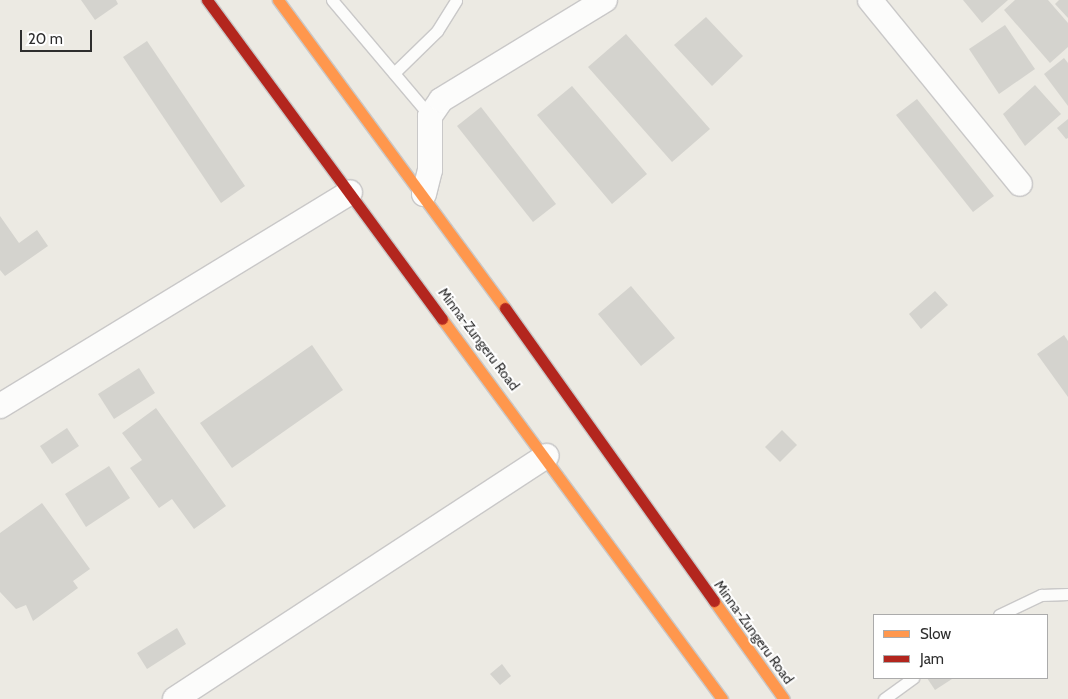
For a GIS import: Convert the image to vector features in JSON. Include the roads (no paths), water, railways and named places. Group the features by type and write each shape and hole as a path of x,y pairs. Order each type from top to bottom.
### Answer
{"main road":[{"name":"Minna-Zungeru Road","path":"207,0 547,456 722,699"},
{"name":"Minna-Zungeru Road","path":"278,0 424,194 784,699"}],"street":[{"path":"424,194 430,170 430,116 441,100 606,0"},
{"path":"870,0 1020,184"},
{"path":"0,406 350,192"},
{"path":"175,699 547,456"}],"lane":[{"path":"332,0 430,116"},
{"path":"394,73 436,31 456,0"},
{"path":"1001,614 1041,595 1068,594"},
{"path":"884,699 912,679"}]}
